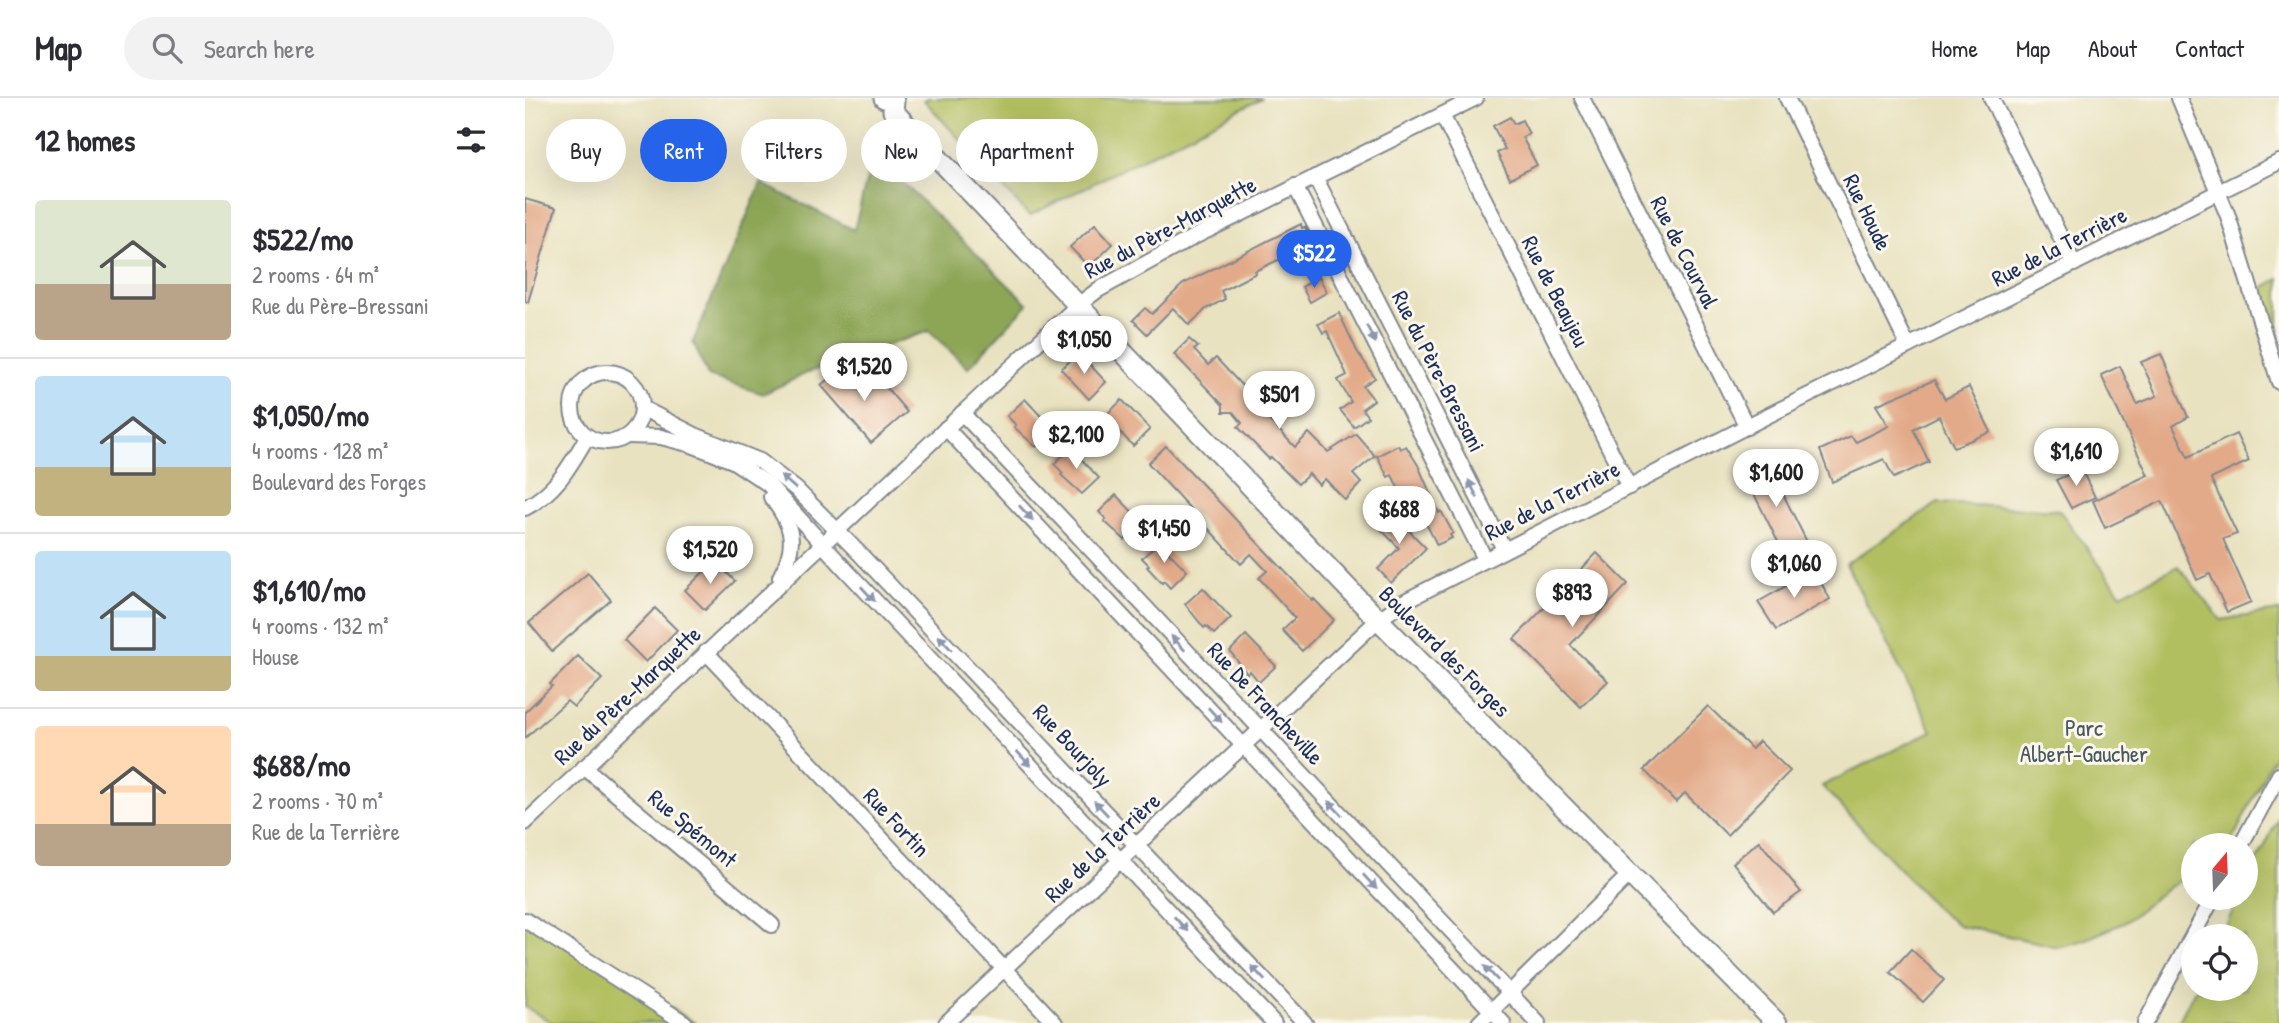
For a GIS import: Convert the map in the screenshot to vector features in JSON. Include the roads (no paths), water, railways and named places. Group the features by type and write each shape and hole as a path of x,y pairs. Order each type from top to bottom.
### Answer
{"main road":[{"name":"Boulevard des Forges","path":"884,98 894,101 893,111 1379,619 1777,1023"}],"street":[{"name":"Rue du Père-Marquette","path":"525,823 1078,305 1098,290 1142,265 1295,186 1476,98"},
{"name":"Rue de Courval","path":"1582,98 1747,427"},
{"name":"Rue Houde","path":"1787,98 1908,346"},
{"path":"1991,98 2074,264"},
{"path":"2179,98 2219,192 2246,270 2279,382"},
{"name":"Rue de Beaujeu","path":"1442,115 1629,487"},
{"name":"Rue de la Terrière","path":"946,1023 1379,619 1405,601 2279,162"},
{"name":"Rue du Père-Bressani","path":"1314,177 1504,550"},
{"name":"Rue du Père-Bressani","path":"1295,186 1485,559"},
{"path":"628,436 641,419 642,408 641,397 628,378 617,373 594,374 585,379 572,398 571,409 573,420 587,437 607,443 628,436 661,437 692,445 733,461 756,474 785,519 792,541 789,558 775,588"},
{"name":"Rue Bourjoly","path":"642,408 695,435 760,461 796,489 1305,1023"},
{"name":"Rue De Francheville","path":"961,413 1538,1023"},
{"name":"Rue De Francheville","path":"946,428 1503,1023"},
{"path":"525,508 543,499 566,474 587,437"},
{"name":"Rue Bourjoly","path":"756,474 774,489 1274,1023"},
{"name":"Rue Fortin","path":"706,652 1055,1023"},
{"name":"Rue Spémont","path":"584,767 772,925"},
{"path":"2248,833 2279,775"},
{"path":"1479,1023 1630,874"},
{"path":"2145,1023 2206,910"},
{"path":"525,920 685,1023"}],"park label":[{"name":"Parc Albert-Gaucher","path":"2084,740"}]}
